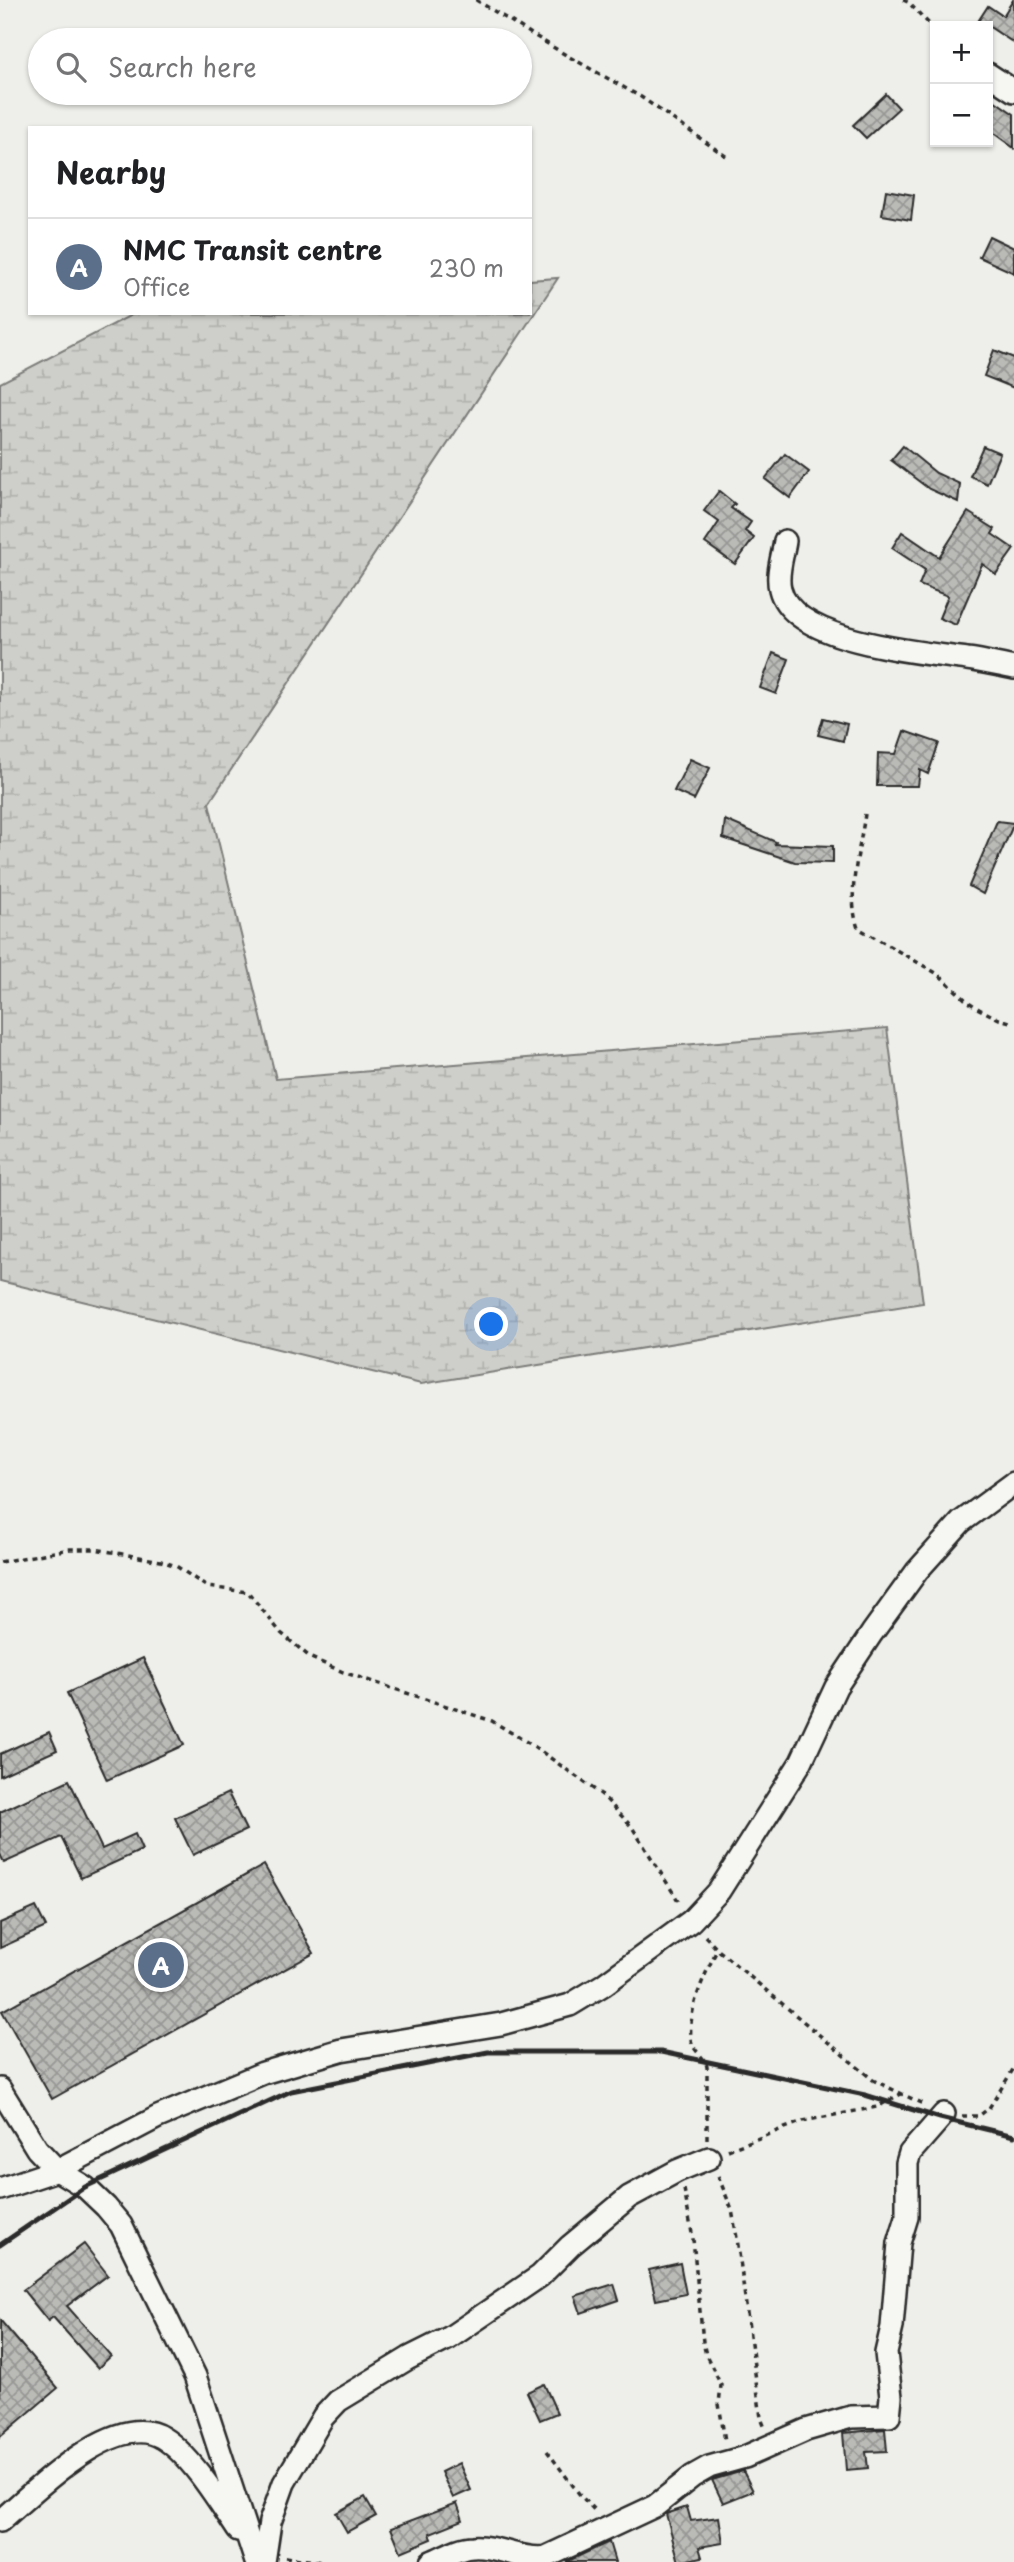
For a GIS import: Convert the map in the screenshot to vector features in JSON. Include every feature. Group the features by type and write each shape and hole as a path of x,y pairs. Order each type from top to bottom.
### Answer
{"street":[{"path":"993,77 1014,91"},
{"path":"785,541 780,590 795,613 806,621 822,629 907,652 1014,668"},
{"path":"0,2189 57,2170 158,2117 263,2073 341,2050 501,2024 570,2005 603,1985 691,1922 719,1891 801,1762 836,1687 909,1582 961,1522 1014,1483"},
{"path":"0,2089 37,2149 57,2170 85,2187 121,2225 195,2376 259,2557"},
{"path":"431,2562 474,2546 504,2549 539,2558 655,2506 693,2476 709,2468 806,2430 851,2417 889,2416 891,2397 886,2353 892,2327 899,2243 907,2217 907,2163 910,2153 944,2114"},
{"path":"259,2557 284,2483 323,2417 338,2401 408,2358 449,2338 540,2276 570,2246 629,2197 677,2171 709,2158"},
{"path":"0,2521 56,2472 101,2442 131,2431 161,2436 180,2451 259,2557"}],"path":[{"path":"476,0 522,28"},
{"path":"903,0 930,25"},
{"path":"532,34 641,97 727,158"},
{"path":"865,814 854,884 854,915 858,928 938,974 979,1009 1014,1023"},
{"path":"0,1562 70,1549 94,1549 161,1561 176,1566 207,1587 251,1594 281,1633 312,1658 343,1672 492,1721 535,1747 602,1795 632,1827 691,1922 717,1949 873,2080 944,2114 979,2116 989,2108 1014,2068"},
{"path":"717,1949 698,1995 691,2039 707,2067 709,2158 723,2184 732,2210 761,2418 766,2430 765,2448"},
{"path":"709,2158 803,2120 877,2107 901,2094"},
{"path":"677,2171 690,2215 703,2342 706,2355 721,2385 719,2404 725,2463"},
{"path":"547,2451 609,2528"},
{"path":"259,2557 322,2562"}],"green space":[{"path":"558,278 209,803 276,1079 887,1028 923,1303 421,1384 0,1281 0,383 131,315 532,315 532,280"}],"building":[{"path":"1013,0 1014,43 993,29 993,21 978,21 988,6 1003,16"},
{"path":"886,94 899,108 866,138 853,125"},
{"path":"993,99 1014,114 1014,148 993,133"},
{"path":"886,190 914,195 911,220 882,215"},
{"path":"989,236 1014,248 1014,273 979,257"},
{"path":"994,350 1014,358 1014,388 984,376"},
{"path":"903,446 936,473 960,484 958,502 929,489 891,460"},
{"path":"983,446 1000,453 987,484 970,476"},
{"path":"785,454 809,472 790,498 765,479"},
{"path":"719,491 735,504 731,508 751,522 745,531 754,538 735,564 705,543 719,522 704,511"},
{"path":"968,512 995,529 992,534 1014,549 996,574 982,564 956,625 939,618 948,596 919,585 925,570 892,548 902,532 939,557"},
{"path":"773,653 789,659 776,694 760,688"},
{"path":"823,718 847,724 843,741 818,735"},
{"path":"904,731 939,743 928,774 920,770 918,786 877,786 878,753 896,754"},
{"path":"690,759 710,768 694,800 674,791"},
{"path":"725,820 776,842 775,844 833,846 833,863 795,862 723,838"},
{"path":"997,821 1014,823 983,894 969,886"},
{"path":"143,1658 184,1745 107,1780 67,1693"},
{"path":"49,1732 57,1750 0,1776 0,1754"},
{"path":"69,1780 102,1849 135,1834 142,1850 81,1878 61,1837 4,1863 0,1854 0,1812"},
{"path":"228,1793 246,1830 193,1855 175,1818"},
{"path":"264,1865 314,1953 52,2099 2,2011"},
{"path":"36,1907 46,1927 0,1948 0,1923"},
{"path":"84,2244 108,2275 67,2306 111,2356 98,2368 53,2317 48,2321 23,2290"},
{"path":"680,2263 686,2294 656,2300 649,2270"},
{"path":"614,2284 619,2300 581,2313 575,2296"},
{"path":"0,2320 58,2388 0,2437"},
{"path":"544,2384 557,2413 540,2420 527,2392"},
{"path":"885,2429 887,2451 866,2452 868,2468 846,2470 843,2433"},
{"path":"459,2463 471,2490 453,2498 441,2472"},
{"path":"743,2471 753,2491 723,2503 712,2480"},
{"path":"365,2497 376,2516 347,2532 336,2513"},
{"path":"457,2503 463,2520 430,2533 432,2539 401,2552 391,2528"},
{"path":"687,2507 691,2521 719,2517 723,2543 699,2547 702,2557 679,2562 666,2514"},
{"path":"609,2542 615,2562 566,2562"}],"railway":[{"path":"0,2245 85,2187 291,2091 488,2052 661,2052 865,2095 940,2118 1014,2136"}],"place":[{"name":"NMC Transit centre","path":"161,1965"}]}
